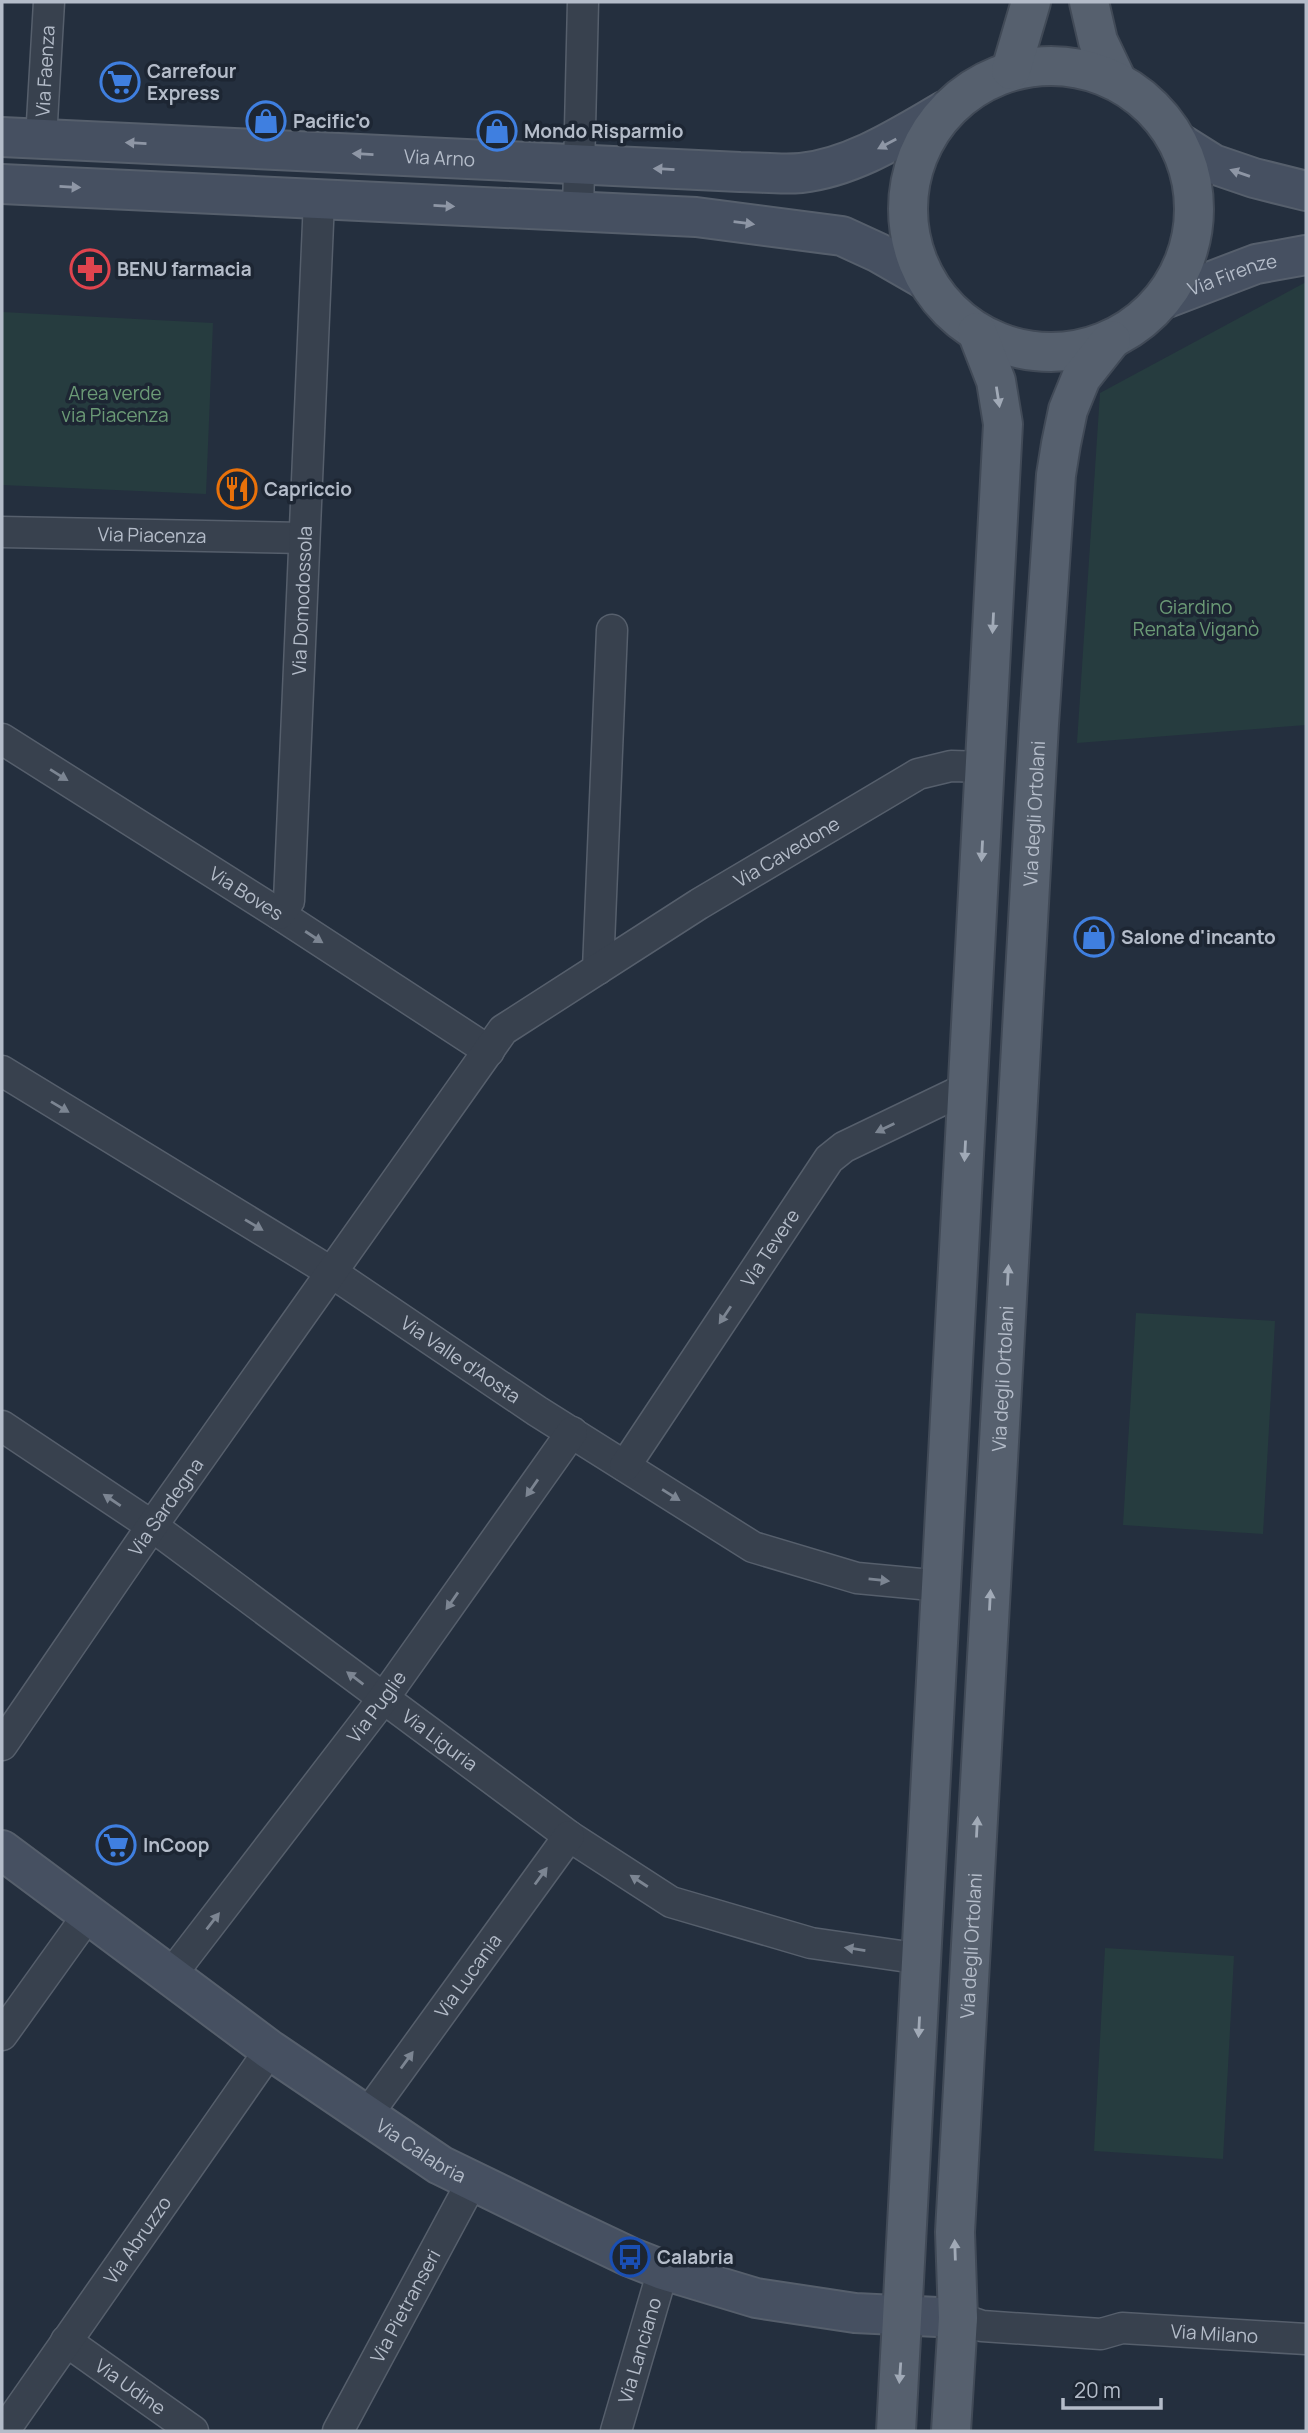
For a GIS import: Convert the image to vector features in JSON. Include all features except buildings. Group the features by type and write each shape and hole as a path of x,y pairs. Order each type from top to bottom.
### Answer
{"main road":[{"path":"1011,70 1031,2"},
{"path":"1089,2 1098,41 1117,81"},
{"path":"1047,64 1083,68 1117,81 1152,107 1178,142 1192,179 1195,219 1189,251 1162,300 1143,320 1111,340 1074,351 1042,352 1007,347 977,332 948,309 926,280 912,243 907,211 911,174 924,140 946,110 976,86 1011,70 1047,64"},
{"path":"896,2431 1003,424 996,381 977,332"},
{"name":"Via degli Ortolani","path":"951,2431 958,2318 955,2232 1038,738 1056,475 1068,410 1081,378 1111,340"}],"street":[{"name":"Via Faenza","path":"41,139 49,2"},
{"path":"578,212 583,2"},
{"name":"Via Arno","path":"2,137 801,173 882,148 946,110"},
{"path":"1178,142 1213,164 1306,191"},
{"path":"2,184 696,218 842,236 879,253 926,280"},
{"name":"Via Domodossola","path":"279,914 289,901 319,200"},
{"name":"Via Firenze","path":"1162,300 1256,264 1306,255"},
{"name":"Via Piacenza","path":"2,532 304,538"},
{"path":"598,969 612,630"},
{"name":"Via Boves","path":"2,739 489,1051"},
{"name":"Via Cavedone","path":"331,1272 503,1030 699,904 918,774 951,766 986,767"},
{"name":"Via Valle d'Aosta","path":"2,1072 331,1272 572,1432 753,1547 857,1578 942,1586"},
{"name":"Via Tevere","path":"625,1466 829,1159 845,1147 969,1087"},
{"name":"Via Sardegna","path":"2,1745 331,1272"},
{"name":"Via Liguria","path":"2,1426 152,1526 569,1836 671,1902 811,1942 922,1959"},
{"name":"Via Puglie","path":"171,1975 383,1699 572,1432"},
{"name":"Via Lucania","path":"368,2115 569,1836"},
{"name":"Via Calabria","path":"2,1850 270,2050 440,2165 630,2258 663,2270 756,2298 855,2313 903,2315"},
{"path":"2,2035 88,1915"},
{"name":"Via Abruzzo","path":"4,2431 270,2050"},
{"name":"Via Pietranseri","path":"338,2431 473,2180"},
{"name":"Via Lanciano","path":"616,2431 663,2270"},
{"name":"Via Milano","path":"903,2315 958,2318 982,2326 1101,2334 1122,2328 1306,2339"},
{"name":"Via Udine","path":"66,2341 193,2431"}],"green space":[{"name":"Giardino Renata Viganò","path":"1306,282 1306,725 1077,743 1100,393"},
{"name":"Area verde via Piacenza","path":"2,312 213,323 206,494 2,485"},
{"path":"1136,1313 1275,1321 1263,1534 1123,1525"},
{"path":"1105,1948 1234,1956 1223,2159 1094,2151"}],"place":[{"name":"Carrefour Express","path":"120,82"},
{"name":"Pacific'o","path":"266,121"},
{"name":"Mondo Risparmio","path":"497,131"},
{"name":"BENU farmacia","path":"90,269"},
{"name":"Capriccio","path":"237,489"},
{"name":"Salone d'incanto","path":"1094,937"},
{"name":"InCoop","path":"116,1845"},
{"name":"Calabria","path":"630,2257"}]}
